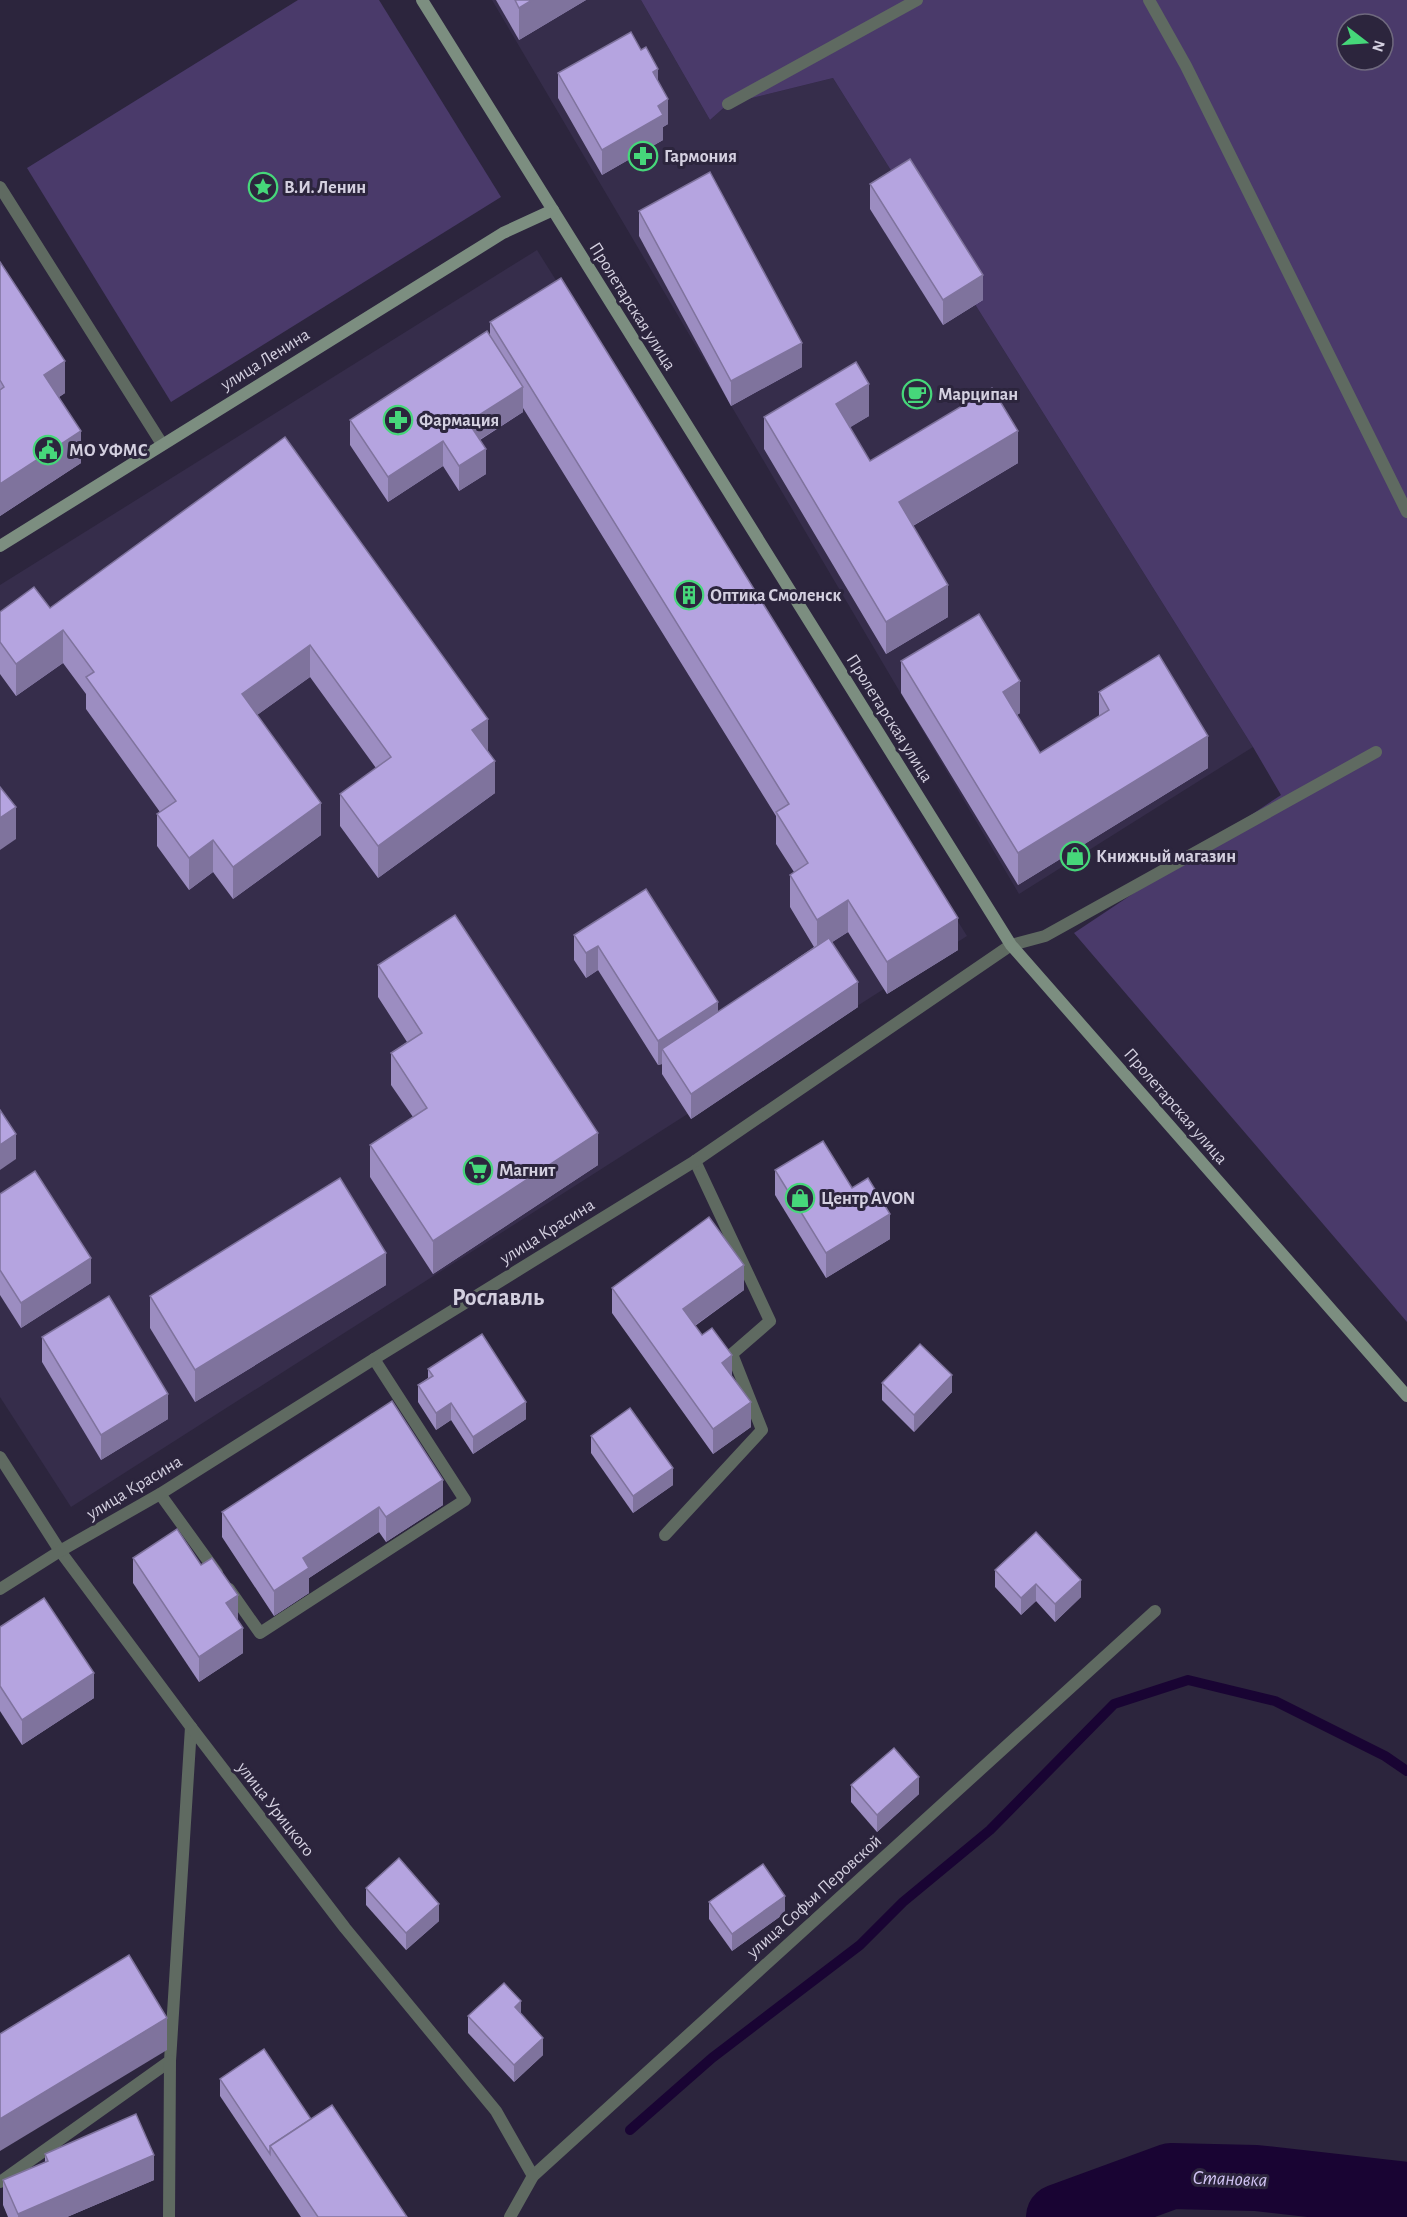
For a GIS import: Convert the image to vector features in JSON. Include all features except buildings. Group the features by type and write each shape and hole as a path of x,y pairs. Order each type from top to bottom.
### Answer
{"main road":[{"name":"Пролетарская улица","path":"422,0 1011,945 1407,1396"},
{"name":"улица Ленина","path":"0,546 503,233 553,210"}],"street":[{"path":"728,104 917,0"},
{"path":"1149,0 1186,66 1407,512"},
{"path":"0,187 162,444"},
{"name":"улица Красина","path":"0,1589 60,1551 160,1494 694,1161 1011,945 1045,936 1376,752"},
{"path":"665,1535 762,1430 732,1354 770,1321 694,1161"},
{"path":"160,1494 260,1633 465,1500 374,1359"},
{"name":"улица Урицкого","path":"0,1457 60,1551 190,1727 345,1928 496,2111 533,2176"},
{"name":"улица Софьи Перовской","path":"510,2217 533,2176 1155,1611"},
{"path":"169,2217 170,2061 190,1727"},
{"path":"0,2182 170,2061"}],"shaded area":[{"path":"298,0 379,0 501,197 171,402 27,168"},
{"path":"492,0 641,0 710,120 728,104 833,78 1253,747 1019,894"},
{"path":"641,0 1407,0 1407,1322 1074,933 1281,795 833,78 728,104 710,120"},
{"path":"537,250 967,936 71,1507 0,1397 0,585"}],"waterway":[{"path":"630,2130 712,2058 860,1945 903,1902 990,1830 1114,1704 1188,1680 1275,1701 1385,1756 1407,1771"},
{"name":"Становка","path":"1059,2217 1171,2176 1256,2178 1407,2195"}],"place":[{"name":"Гармония","path":"643,156"},
{"name":"В.И. Ленин","path":"263,187"},
{"name":"Марципан","path":"917,394"},
{"name":"Фармация","path":"398,420"},
{"name":"МО УФМС","path":"48,450"},
{"name":"Оптика Смоленск","path":"689,595"},
{"name":"Книжный магазин","path":"1075,856"},
{"name":"Магнит","path":"478,1170"},
{"name":"Центр AVON","path":"800,1198"}],"district":[{"name":"Рославль","path":"498,1297"}]}
